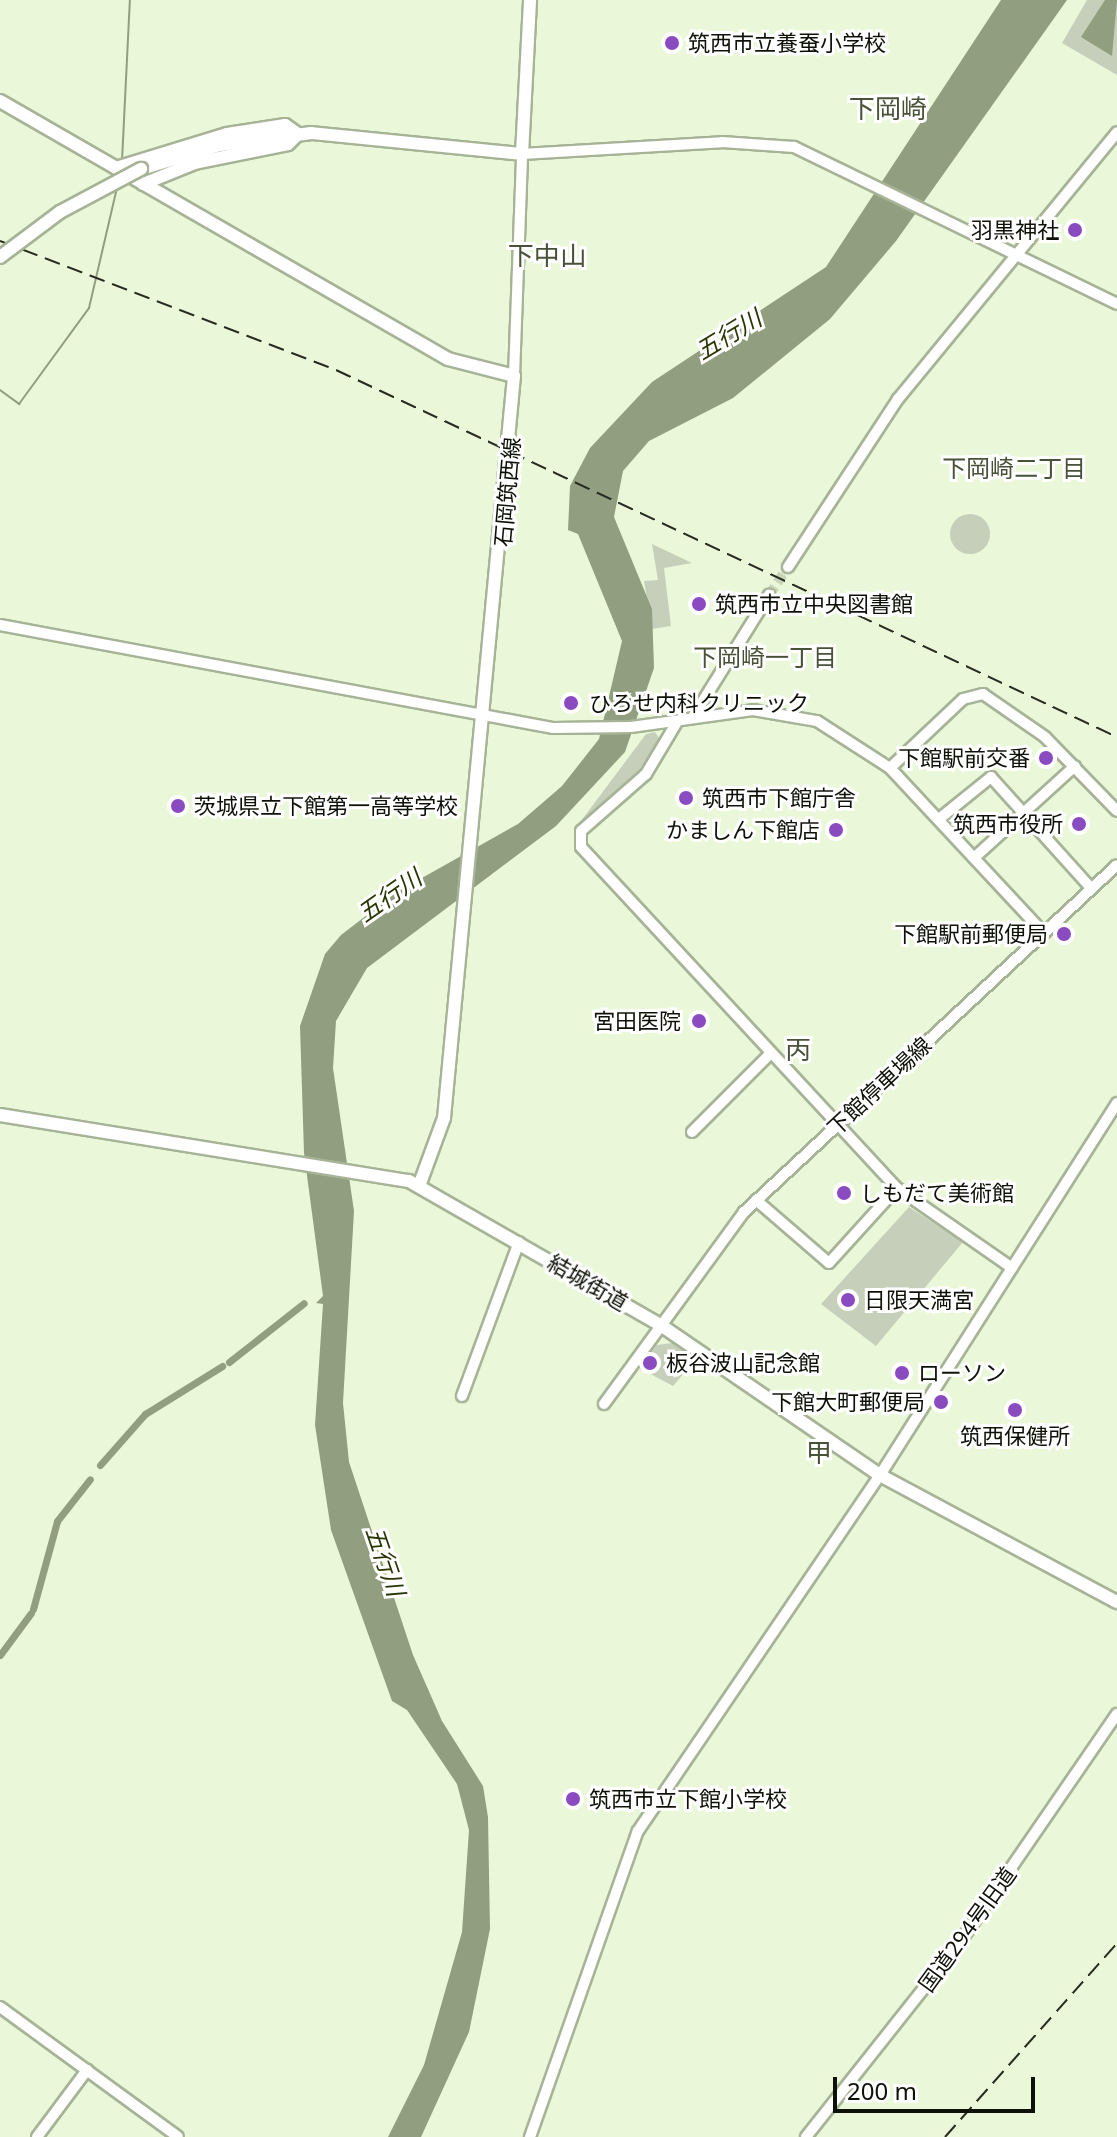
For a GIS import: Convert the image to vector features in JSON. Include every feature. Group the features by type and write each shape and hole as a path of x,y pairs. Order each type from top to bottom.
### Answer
{"main road":[{"path":"0,257 60,212 141,169 220,145 298,134 522,154 530,0"},
{"path":"0,101 448,359 514,376"},
{"path":"116,168 227,134 285,125 298,134"},
{"path":"143,184 195,163 288,144 298,134"},
{"name":"石岡筑西線","path":"419,1186 444,1118 473,837 514,376"},
{"name":"結城街道","path":"0,1115 359,1169 419,1186 662,1326 880,1475 1117,1602"}],"street":[{"path":"788,567 898,399 1117,132"},
{"path":"514,376 522,154 759,142 814,152 1117,304"},
{"path":"693,717 769,595"},
{"path":"0,625 484,718 588,730 651,726 693,717 793,715 845,734 890,768 1044,933"},
{"path":"890,768 963,699 978,694 1000,703 1075,766 1117,811"},
{"path":"677,722 646,774 581,831 581,847 897,1188 1012,1268"},
{"path":"975,857 1075,766"},
{"path":"939,819 986,776 1091,888"},
{"name":"下館停車場線","path":"604,1404 756,1200 1117,865"},
{"path":"692,1132 771,1053"},
{"path":"530,2137 638,1831 880,1475 1116,1107"},
{"path":"756,1200 829,1263 897,1188"},
{"path":"462,1396 519,1242"},
{"name":"国道294号旧道","path":"806,2137 956,1948 1117,1714"},
{"path":"0,2007 178,2137"},
{"path":"37,2137 87,2070"}],"shaded area":[{"path":"1087,0 1117,0 1117,75 1062,43"},
{"path":"970,514 984,520 990,534 984,548 970,554 956,548 950,534 956,520"},
{"path":"652,544 692,563 664,568 671,626 652,629 644,581 658,580"},
{"path":"655,732 661,741 629,783 578,825 646,734"},
{"path":"909,1207 963,1242 876,1346 821,1304"},
{"path":"672,1343 696,1359 673,1386 639,1368 657,1345"}],"water":[{"name":"五行川","path":"1001,0 1067,0 896,241 830,319 733,398 649,441 623,471 614,517 652,609 654,668 625,752 556,826 367,968 336,1021 333,1068 354,1211 343,1403 349,1462 413,1655 442,1721 483,1786 488,1817 490,1929 469,2032 421,2137 388,2137 424,2065 462,1932 469,1830 457,1784 407,1710 392,1701 331,1530 315,1425 323,1304 316,1303 323,1296 304,1153 300,1026 325,954 341,935 397,892 518,824 562,786 599,739 622,641 578,534 568,530 570,486 590,448 652,382 826,267"},
{"path":"1105,0 1117,0 1112,56 1081,37"}],"waterway":[{"path":"122,161 130,0"},
{"path":"0,390 19,404 89,308 117,188"},
{"path":"229,1362 304,1303"},
{"path":"100,1465 145,1414 222,1366"},
{"path":"33,1609 57,1521 90,1479"},
{"path":"0,1655 31,1613"}],"tunnel":[{"path":"769,595 788,567"}],"railway":[{"path":"0,241 336,370 1117,737"},
{"path":"945,2137 1117,1943"}],"place":[{"name":"筑西市立養蚕小学校","path":"672,43"},
{"name":"羽黒神社","path":"1075,230"},
{"name":"筑西市立中央図書館","path":"699,604"},
{"name":"ひろせ内科クリニック","path":"571,703"},
{"name":"下館駅前交番","path":"1046,758"},
{"name":"筑西市下館庁舎","path":"686,798"},
{"name":"茨城県立下館第一高等学校","path":"178,806"},
{"name":"筑西市役所","path":"1079,824"},
{"name":"かましん下館店","path":"836,830"},
{"name":"下館駅前郵便局","path":"1064,934"},
{"name":"宮田医院","path":"699,1021"},
{"name":"しもだて美術館","path":"844,1193"},
{"name":"日限天満宮","path":"848,1300"},
{"name":"板谷波山記念館","path":"650,1363"},
{"name":"ローソン","path":"902,1373"},
{"name":"下館大町郵便局","path":"941,1402"},
{"name":"筑西保健所","path":"1015,1410"},
{"name":"筑西市立下館小学校","path":"573,1799"}],"district":[{"name":"下岡崎","path":"888,109"},
{"name":"下中山","path":"547,256"},
{"name":"下岡崎二丁目","path":"1014,468"},
{"name":"下岡崎一丁目","path":"765,657"},
{"name":"丙","path":"798,1050"},
{"name":"甲","path":"819,1453"}]}
